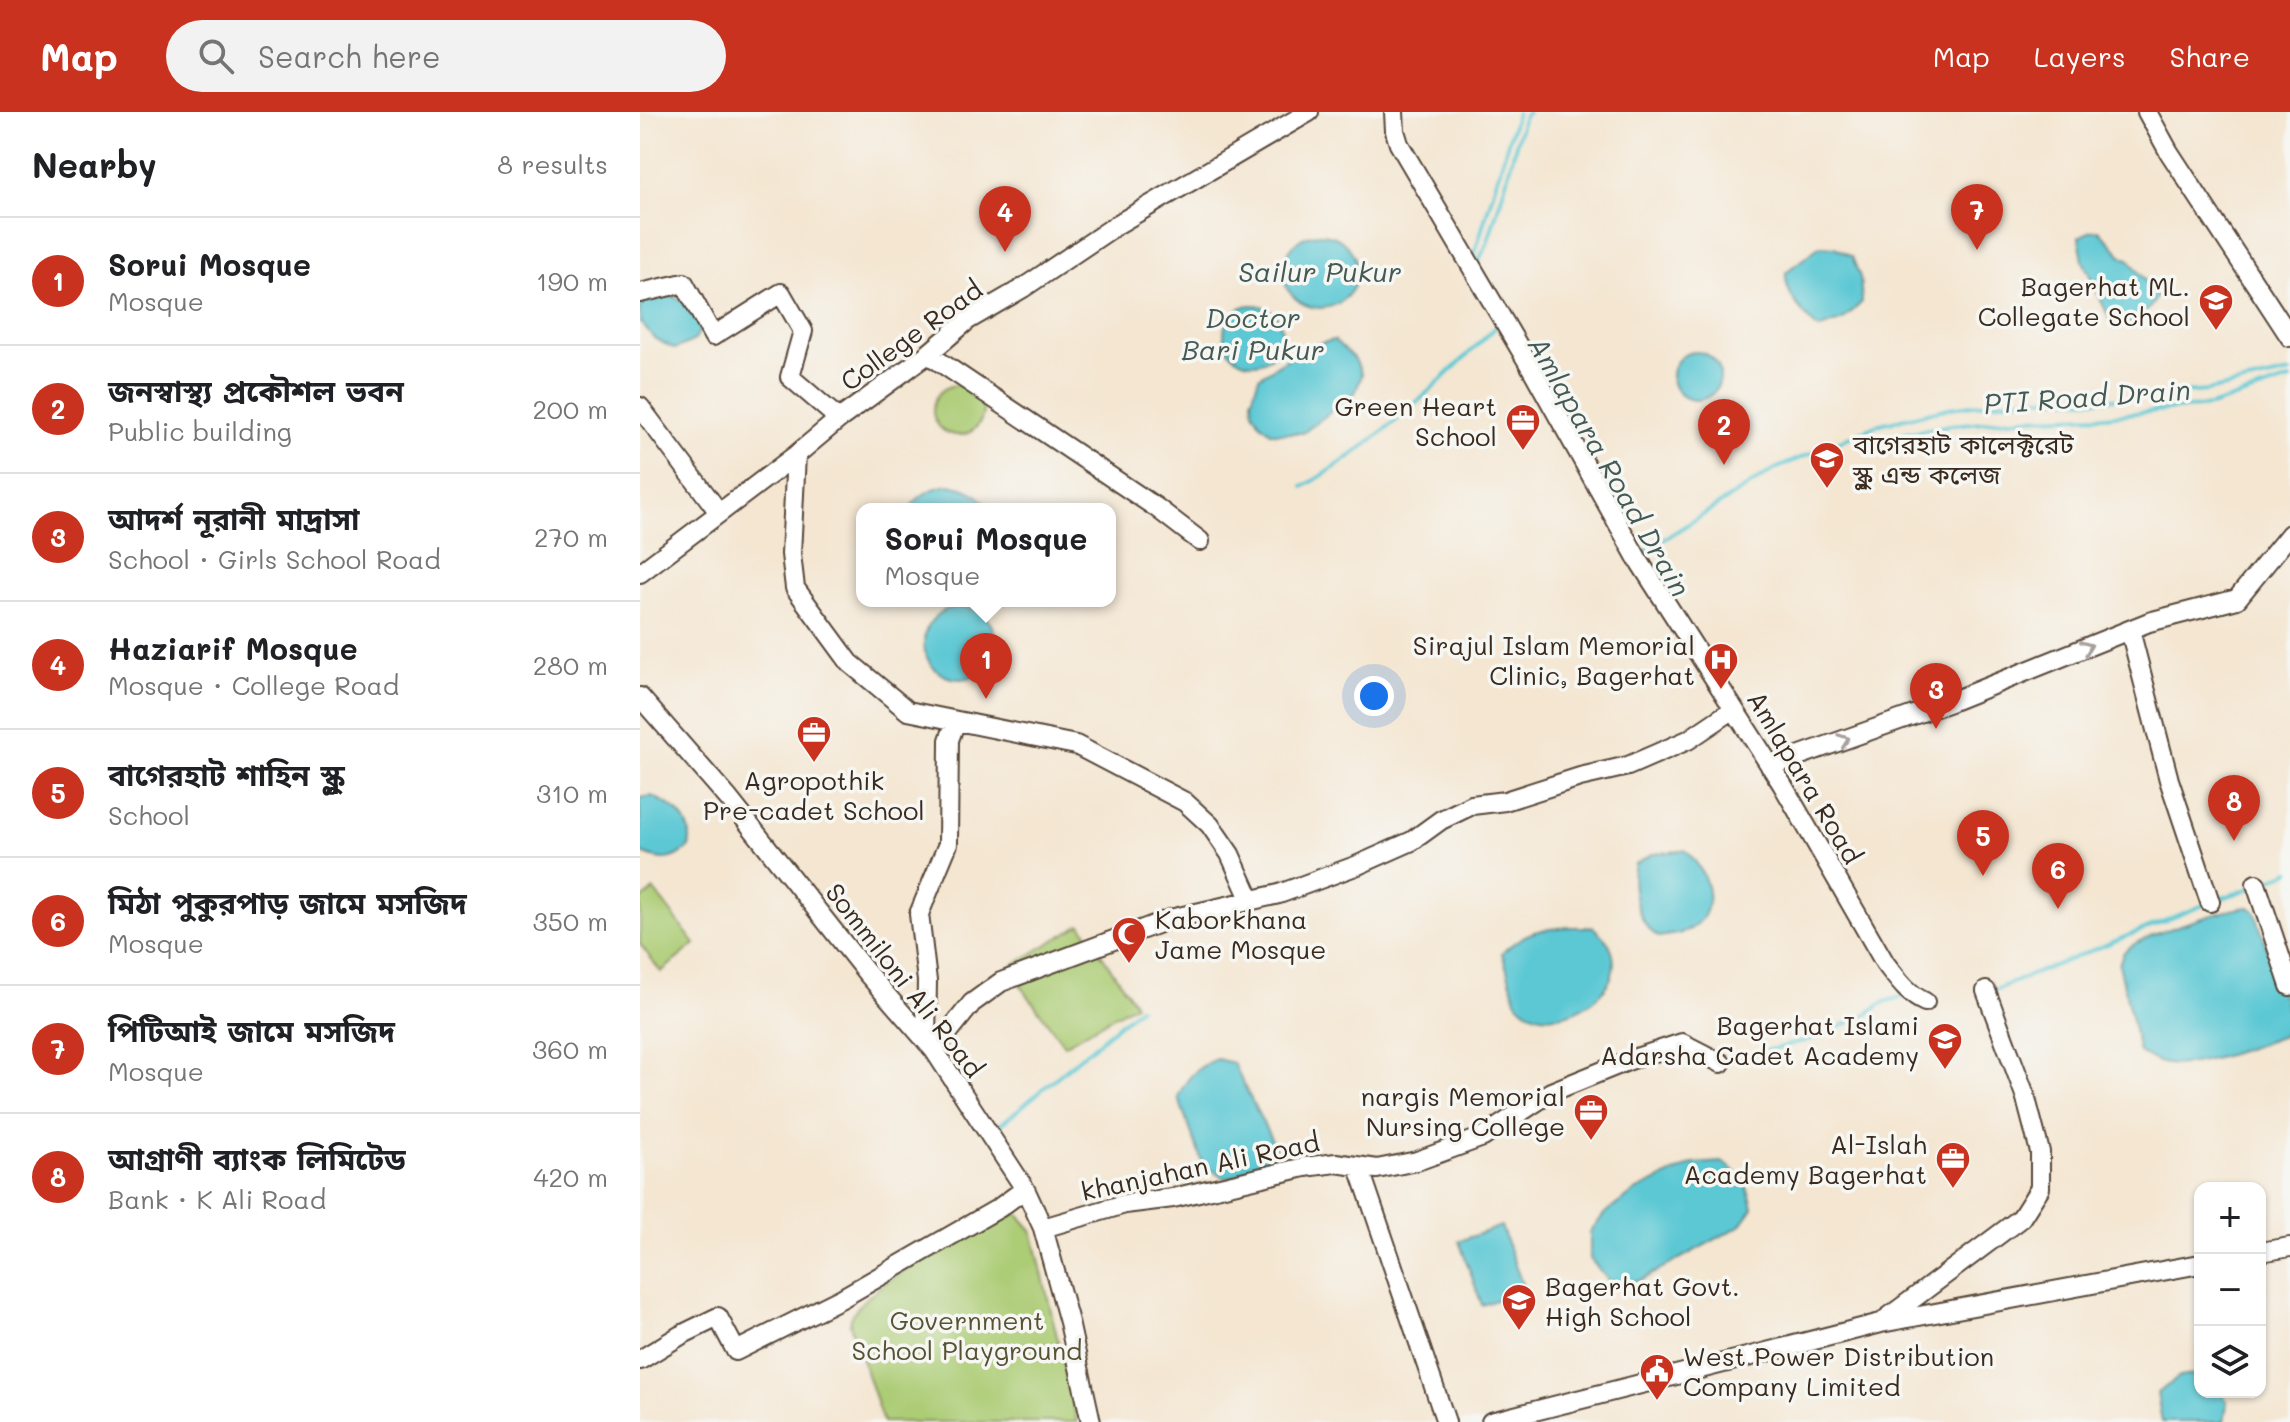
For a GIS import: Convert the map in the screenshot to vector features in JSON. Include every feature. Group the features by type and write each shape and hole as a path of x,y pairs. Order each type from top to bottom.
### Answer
{"street":[{"name":"College Road","path":"640,573 928,354 968,320 1023,288 1118,224 1309,112"},
{"name":"Amlapara Road","path":"1394,112 1399,144 1533,371 1637,558 1770,766 1885,963 1916,998 1925,1002"},
{"path":"2147,112 2169,152 2290,337"},
{"path":"640,293 684,283 713,336 781,293 803,331 790,377 839,419"},
{"path":"928,354 1157,508 1200,541"},
{"path":"640,407 718,511"},
{"path":"796,455 791,554 795,588 850,663 908,711 1076,745 1185,802 1210,825 1230,854 1251,901"},
{"path":"1770,766 1950,702 2130,630 2178,613 2237,599 2290,534"},
{"path":"2130,630 2169,780 2210,902"},
{"name":"Sommiloni Ali Road","path":"640,697 729,799 866,972 930,1045 1025,1189 1043,1228 1069,1322 1091,1422"},
{"path":"930,1045 972,1003 1001,982 1170,919 1251,901 1358,865 1412,841 1441,820 1472,805 1505,801 1580,777 1628,766 1688,740 1734,709"},
{"path":"930,1045 919,914 948,844 949,740 956,721"},
{"path":"2256,884 2290,986"},
{"path":"1881,1323 1920,1297 2021,1218 2040,1188 2040,1152 2029,1109 1998,1016 1986,991"},
{"name":"khanjahan Ali Road","path":"1043,1228 1125,1204 1173,1198 1305,1167 1336,1163 1377,1169 1417,1161 1483,1137 1551,1092 1682,1043 1721,1063"},
{"path":"1359,1167 1446,1422"},
{"path":"640,1360 718,1317 736,1351 842,1298 999,1208 1025,1189"},
{"path":"2266,1251 2290,1247"},
{"path":"1491,1422 1881,1323 2194,1265"}],"green space":[{"path":"958,385 975,393 983,410 975,427 958,435 941,427 933,410 941,393"},
{"path":"654,890 695,944 661,972 640,944 640,901"},
{"path":"1081,924 1135,1004 1064,1045 1008,968"},
{"name":"Government School Playground","path":"1017,1213 1032,1230 1077,1422 883,1422 850,1324 856,1309 872,1293 922,1260"}],"water":[{"path":"2099,230 2123,257 2129,259 2157,296 2150,308 2132,322 2112,324 2083,261 2079,237"},
{"name":"Sailur Pukur","path":"1313,234 1327,234 1341,240 1351,250 1357,271 1351,292 1341,302 1327,308 1313,308 1299,302 1289,292 1283,278 1283,264 1289,250 1299,240"},
{"path":"1820,246 1835,247 1852,257 1860,277 1862,302 1843,320 1818,329 1791,296 1786,272"},
{"path":"669,294 690,305 700,330 695,340 675,349 655,339 640,322 640,306 647,300"},
{"name":"Doctor Bari Pukur","path":"1253,305 1274,313 1282,334 1274,355 1253,363 1232,355 1224,334 1232,313"},
{"path":"1334,340 1355,359 1362,375 1355,393 1303,433 1272,433 1260,423 1253,411 1252,399 1259,377 1308,346"},
{"path":"1696,352 1713,359 1720,376 1713,393 1696,400 1679,393 1672,376 1679,359"},
{"path":"949,485 961,488 972,492 984,503 914,503 926,492"},
{"path":"967,607 986,617 994,629 994,657 986,669 974,677 953,679 934,669 926,657 924,636 934,617 946,609"},
{"path":"651,796 674,809 689,829 689,847 677,856 660,859 640,852 640,798"},
{"path":"1685,850 1706,881 1708,905 1696,925 1684,932 1659,937 1640,915 1635,894 1635,864 1653,854"},
{"path":"2249,907 2255,912 2290,1020 2283,1036 2189,1064 2162,1063 2139,1052 2119,964 2124,952 2163,931"},
{"path":"1593,927 1609,943 1614,965 1609,982 1598,997 1564,1015 1546,1016 1529,1012 1516,1000 1502,953 1533,932"},
{"path":"1217,1059 1233,1063 1275,1147 1275,1155 1254,1173 1224,1178 1203,1164 1178,1097 1193,1074"},
{"path":"1722,1162 1739,1176 1751,1200 1753,1208 1740,1226 1641,1280 1621,1284 1609,1281 1590,1259 1590,1232 1605,1213 1637,1190 1693,1164"},
{"path":"1501,1226 1524,1290 1482,1305 1459,1241"},
{"path":"2194,1374 2194,1398 2225,1398 2227,1403 2224,1422 2162,1422 2157,1393 2180,1377"}],"waterway":[{"path":"1473,259 1517,112"},
{"path":"1477,264 1487,244 1523,118 1528,112"},
{"path":"1303,487 1381,433 1498,325"},
{"name":"Amlapara Road Drain","path":"1641,554 1775,469 1880,424 1949,408 2028,398 2101,400 2207,391 2290,373"},
{"name":"PTI Road Drain","path":"1884,437 1951,425 2210,406 2290,380"},
{"path":"2261,884 2290,871"},
{"path":"2214,901 2251,888"},
{"path":"1992,991 2206,904"},
{"path":"1726,1061 1812,1039 1864,1016 1884,1002 1904,996"},
{"path":"994,1130 1139,1008"}],"place":[{"name":"পিটিআই জামে মসজিদ","path":"1977,250"},
{"name":"Haziarif Mosque","path":"1005,252"},
{"name":"Bagerhat ML. Collegate School","path":"2216,332"},
{"name":"Green Heart School","path":"1523,452"},
{"name":"জনস্বাস্থ্য প্রকৌশল ভবন","path":"1724,465"},
{"name":"বাগেরহাট কালেক্টরেট স্কুল এন্ড কলেজ","path":"1827,490"},
{"name":"Sirajul Islam Memorial Clinic, Bagerhat","path":"1721,691"},
{"name":"Sorui Mosque","path":"986,699"},
{"name":"আদর্শ নূরানী মাদ্রাসা","path":"1936,729"},
{"name":"Agropothik Pre-cadet School","path":"814,764"},
{"name":"আগ্রাণী ব্যাংক লিমিটেড","path":"2234,841"},
{"name":"বাগেরহাট শাহিন স্কুল","path":"1983,876"},
{"name":"মিঠা পুকুরপাড় জামে মসজিদ","path":"2058,909"},
{"name":"Kaborkhana Jame Mosque","path":"1129,965"},
{"name":"Bagerhat Islami Adarsha Cadet Academy","path":"1945,1071"},
{"name":"nargis Memorial Nursing College","path":"1591,1142"},
{"name":"Al-Islah Academy Bagerhat","path":"1953,1190"},
{"name":"Bagerhat Govt. High School","path":"1519,1332"},
{"name":"West Power Distribution Company Limited","path":"1657,1402"}]}
